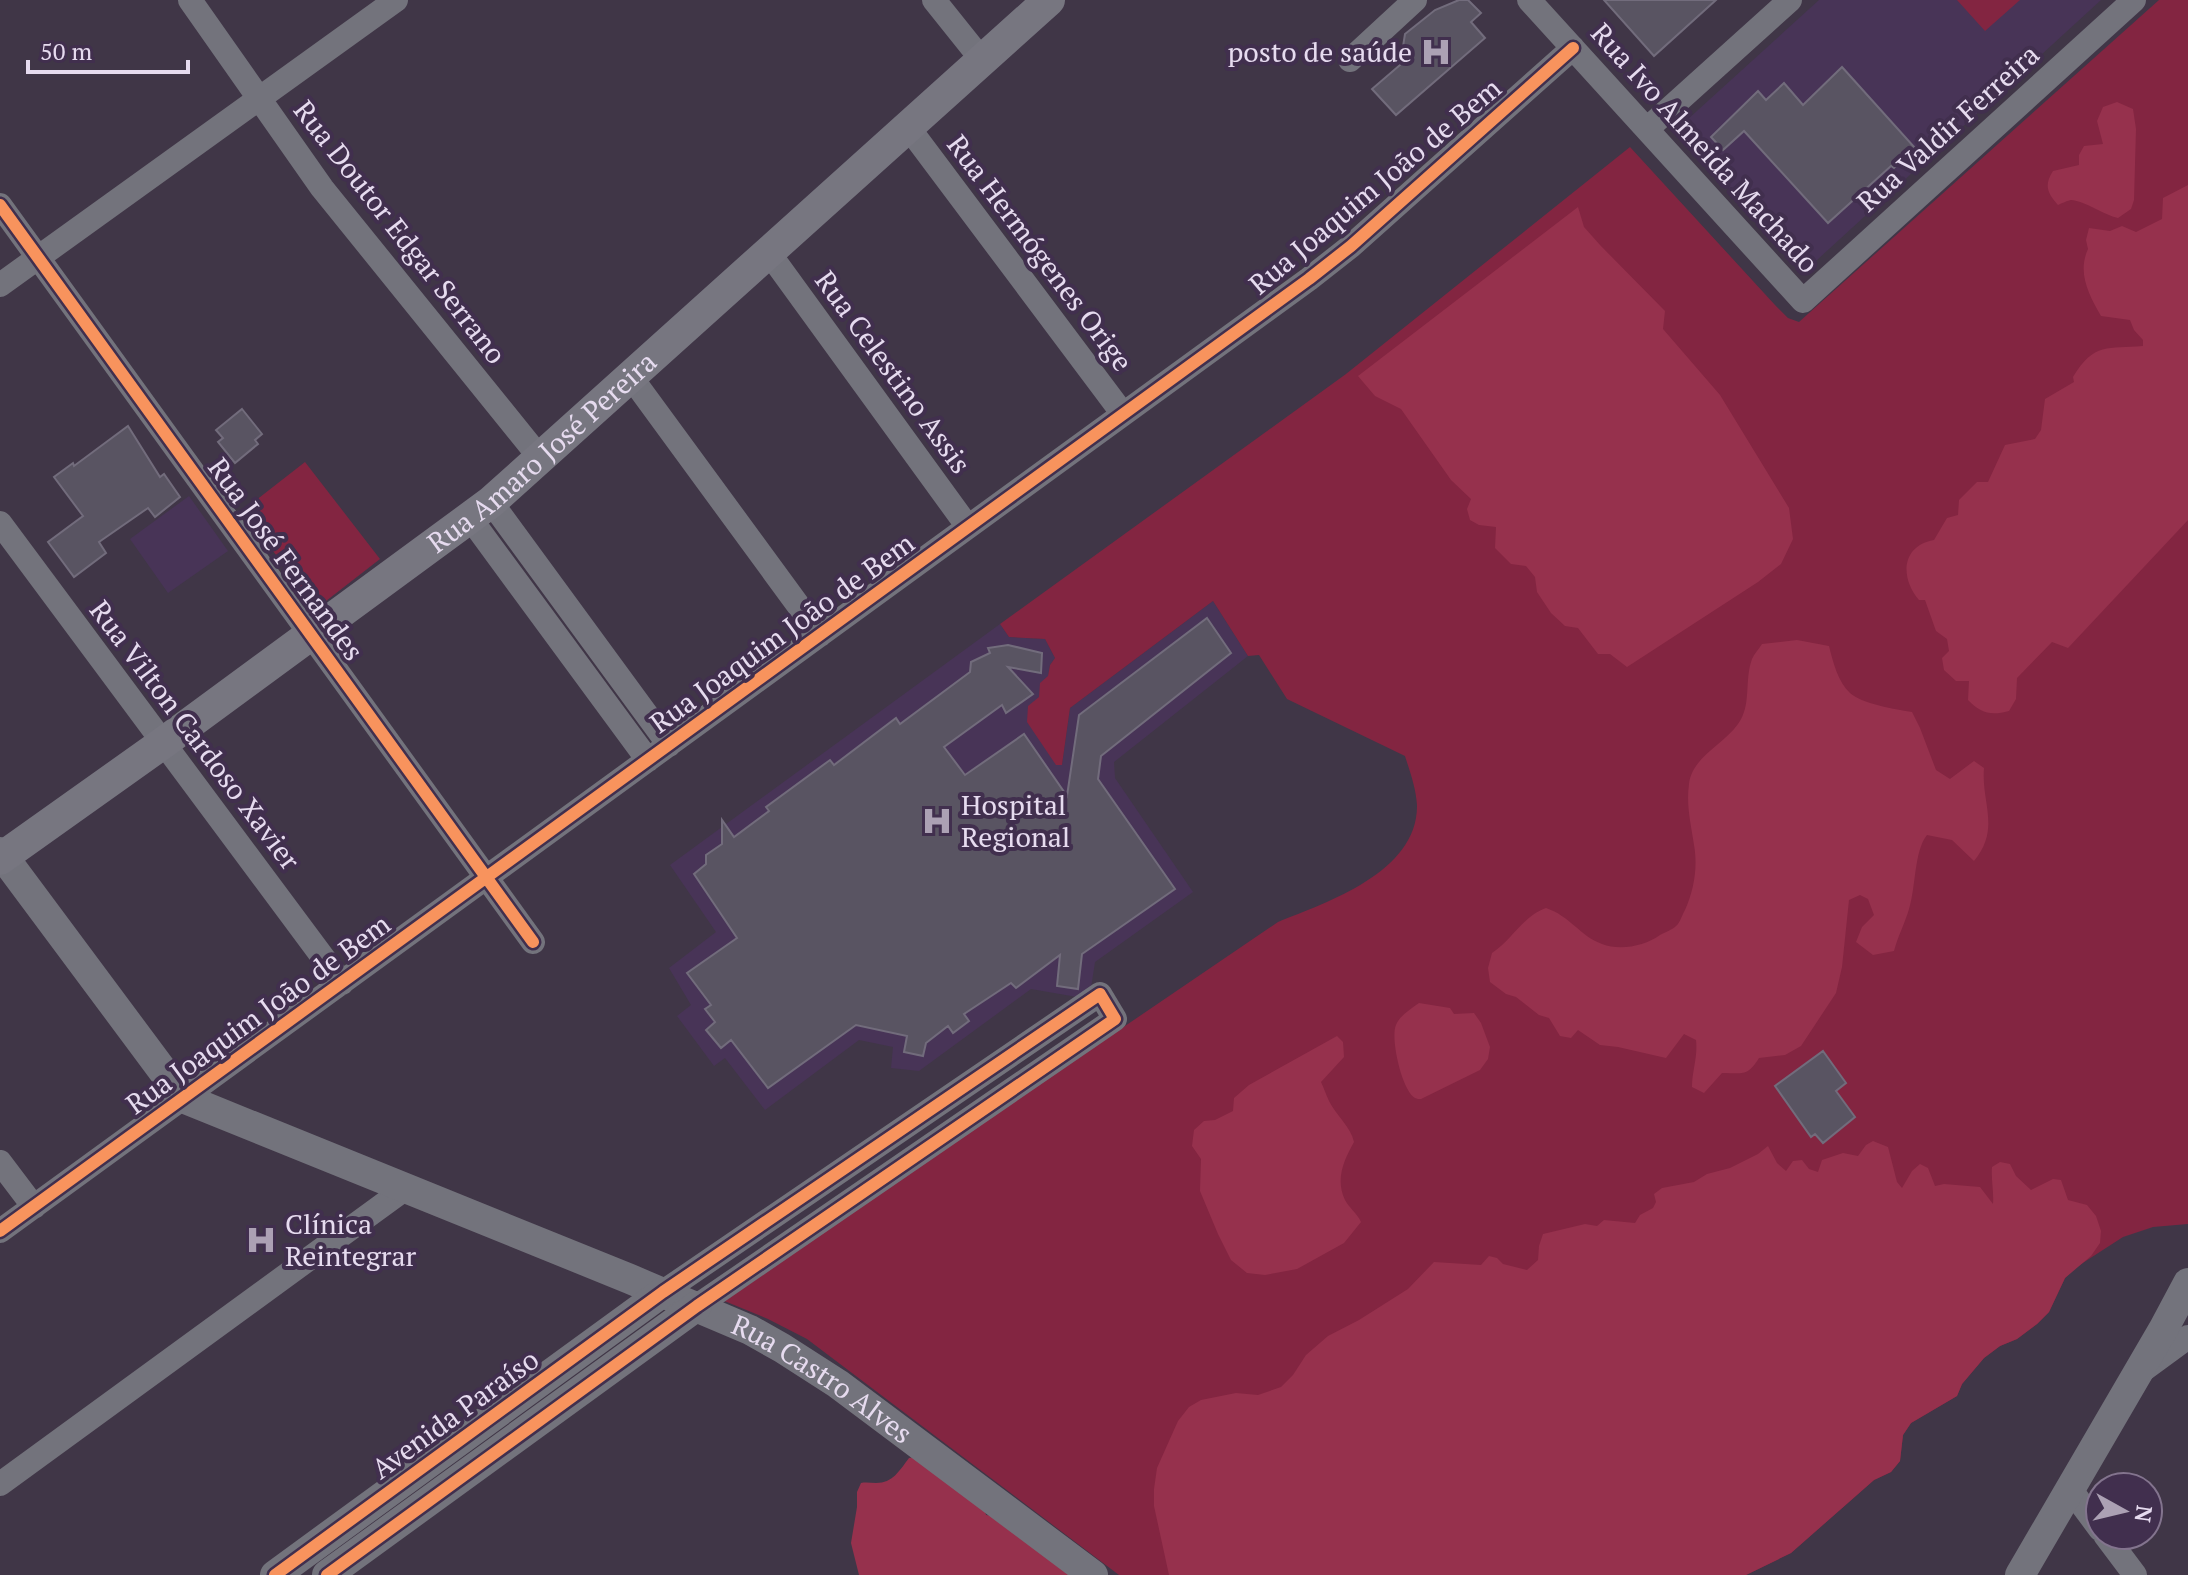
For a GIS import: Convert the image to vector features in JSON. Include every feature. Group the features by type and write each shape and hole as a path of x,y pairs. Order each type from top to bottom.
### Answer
{"main road":[{"name":"Rua Amaro José Pereira","path":"1,856 163,743 480,510 541,459 1049,0"}],"street":[{"name":"Rua Doutor Edgar Serrano","path":"190,0 322,188 541,459"},
{"path":"0,285 396,0"},
{"path":"934,0 982,60"},
{"path":"1350,60 1415,0"},
{"name":"Rua Ivo Almeida Machado","path":"1529,0 1803,301"},
{"path":"1647,129 1790,0"},
{"name":"Rua Valdir Ferreira","path":"1803,301 2134,0"},
{"name":"Rua Joaquim João de Bem","path":"0,1231 1309,279 1351,246 1573,48"},
{"name":"Rua Hermógenes Orige","path":"908,127 1123,414"},
{"name":"Rua José Fernandes","path":"0,205 533,942"},
{"name":"Rua Celestino Assis","path":"769,253 968,527"},
{"path":"631,377 820,635"},
{"path":"480,510 669,745"},
{"path":"480,510 648,760"},
{"name":"Rua Vilton Cardoso Xavier","path":"0,523 342,983"},
{"path":"1,856 183,1098"},
{"path":"663,1292 1100,994 1115,1019 697,1306"},
{"name":"Rua Castro Alves","path":"183,1098 750,1330 813,1367 1093,1575"},
{"path":"0,1162 34,1207"},
{"path":"0,1484 406,1188"},
{"path":"2020,1575 2188,1283"},
{"name":"Avenida Paraíso","path":"275,1575 663,1292"},
{"name":"Avenida Paraíso","path":"327,1575 697,1306"},
{"path":"2138,1374 2188,1337"},
{"path":"2071,1490 2084,1507"},
{"path":"2117,1551 2135,1575"}],"shaded area":[{"path":"1819,0 2101,0 1805,271 1676,130"},
{"path":"1957,0 2020,0 1985,31"},
{"path":"2159,0 2188,0 2188,1224 2153,1227 2123,1237 2075,1268 2065,1278 2049,1312 2037,1324 1984,1358 1962,1384 1957,1396 1911,1423 1903,1435 1900,1461 1891,1472 1874,1480 1791,1553 1746,1575 1119,1575 807,1339 722,1300 1278,922 1321,905 1367,881 1403,849 1413,828 1417,805 1405,756 1287,699 1259,655 1248,656 1213,601 1070,708 1062,765 1056,765 1027,722 1028,706 1039,697 1040,683 1048,676 1055,658 1045,639 1009,637 1000,624 1346,374 1630,147 1775,305 1788,318 1799,322"},
{"path":"2117,102 2133,109 2136,129 2134,200 2131,209 2118,218 2076,201 2058,205 2048,189 2053,171 2079,165 2079,155 2084,146 2103,144 2097,121 2103,107"},
{"path":"2188,185 2188,520 2068,648 2052,642 2017,678 2016,699 2009,711 1982,711 1968,700 1969,681 1956,681 1944,670 1942,658 1949,651 1947,639 1936,631 1925,600 1919,600 1913,591 1907,573 1910,556 1923,543 1934,540 1947,518 1958,515 1959,500 1977,482 1988,482 2005,445 2035,439 2041,430 2045,399 2074,382 2073,377 2088,358 2111,348 2143,346 2143,340 2130,320 2101,316 2092,300 2084,275 2089,228 2110,231 2122,226 2136,232 2162,219 2163,198"},
{"path":"1578,207 1584,227 1665,311 1663,329 1720,395 1789,508 1793,539 1781,564 1758,582 1627,667 1610,654 1598,654 1578,628 1565,626 1551,613 1537,592 1535,577 1526,566 1511,564 1495,548 1496,527 1479,525 1470,520 1467,509 1471,499 1451,480 1401,409 1375,396 1358,376"},
{"path":"305,462 380,559 317,608 242,511"},
{"path":"189,496 228,551 168,593 130,539"},
{"name":"Hospital Regional","path":"1213,601 1248,656 1114,762 1115,778 1193,892 1095,962 1091,988 1077,997 1031,989 919,1071 891,1068 893,1047 859,1040 765,1110 725,1058 714,1066 677,1016 691,1005 669,968 716,932 670,865 1000,624 1009,637 1045,639 1055,658 1048,677 1062,765 1070,708"},
{"path":"1797,640 1829,646 1839,678 1855,697 1879,706 1912,712 1936,770 1950,779 1974,761 1984,768 1987,837 1974,861 1952,840 1927,835 1917,860 1909,909 1894,951 1873,955 1856,942 1862,927 1874,915 1868,899 1860,895 1849,900 1836,993 1801,1046 1785,1055 1759,1058 1744,1073 1722,1073 1704,1093 1692,1087 1696,1040 1684,1034 1666,1058 1600,1045 1578,1030 1571,1038 1560,1036 1549,1018 1539,1015 1490,982 1488,968 1492,953 1531,917 1546,908 1594,940 1617,947 1647,942 1677,925 1691,894 1695,870 1688,800 1691,775 1742,717 1750,667 1762,644"},
{"path":"1419,1003 1450,1008 1454,1014 1474,1013 1490,1047 1488,1059 1480,1070 1421,1099 1415,1098 1406,1085 1398,1064 1395,1041 1398,1021"},
{"path":"1337,1036 1343,1042 1344,1057 1321,1082 1354,1142 1344,1163 1341,1185 1345,1200 1361,1222 1344,1243 1297,1269 1265,1275 1247,1273 1231,1260 1200,1191 1201,1159 1192,1146 1194,1130 1204,1121 1215,1120 1233,1111 1234,1098 1249,1085"},
{"path":"1873,1141 1888,1147 1897,1182 1902,1188 1920,1164 1928,1168 1935,1186 1980,1187 1993,1204 1992,1167 2000,1162 2010,1164 2016,1176 2031,1190 2053,1179 2061,1180 2068,1200 2087,1205 2096,1216 2101,1231 2100,1243 2091,1256 2065,1278 2049,1312 2037,1324 1984,1358 1962,1384 1957,1396 1911,1423 1903,1435 1900,1461 1891,1472 1874,1480 1791,1553 1746,1575 1169,1575 1154,1506 1154,1489 1157,1468 1178,1421 1189,1407 1201,1400 1236,1393 1258,1395 1281,1387 1306,1355 1328,1336 1408,1289 1434,1262 1481,1265 1489,1256 1503,1264 1527,1270 1538,1260 1543,1234 1585,1224 1597,1226 1604,1220 1635,1223 1640,1215 1653,1208 1656,1202 1654,1194 1662,1188 1694,1182 1707,1174 1730,1168 1768,1146 1777,1163 1786,1171 1793,1161 1802,1160 1809,1169 1818,1172 1822,1160 1843,1153 1858,1156"},
{"path":"915,1457 984,1506 986,1515 994,1516 1078,1575 859,1575 851,1543 857,1492 861,1483 887,1481 909,1458"}],"building":[{"name":"posto de saúde","path":"1459,0 1468,0 1481,13 1471,22 1485,38 1396,115 1372,89 1400,65 1405,34 1435,10"},
{"path":"1604,0 1716,0 1654,56"},
{"path":"1842,67 1915,148 1828,223 1744,131 1723,150 1711,137 1758,91 1766,100 1784,83 1803,105"},
{"path":"242,409 262,434 255,440 258,444 235,463 218,442 223,438 216,430"},
{"path":"128,426 160,477 164,474 180,497 155,517 148,508 99,542 106,553 74,577 48,542 83,516 54,477"},
{"name":"Hospital Regional","path":"1207,618 1231,653 1101,756 1098,779 1175,889 1082,954 1078,989 1057,986 1060,955 1016,988 1011,983 964,1014 969,1021 953,1033 948,1026 926,1043 923,1056 904,1052 907,1036 856,1025 768,1088 731,1040 721,1048 706,1030 715,1022 705,1009 711,1005 687,973 737,938 694,874 706,864 706,855 722,844 722,820 734,837 769,811 766,807 830,760 834,765 896,718 900,724 970,672 971,662 990,653 988,648 1008,645 1042,653 1041,673 1008,667 1033,694 1006,713 1002,705 944,747 965,775 1024,734 1067,796 1079,715"},
{"path":"1823,1051 1846,1083 1836,1091 1855,1117 1823,1143 1815,1134 1811,1137 1775,1086"}],"cycle path":[{"path":"0,1231 1309,279 1351,246 1573,48"},
{"path":"0,205 533,942"},
{"path":"275,1575 663,1292 1100,994 1115,1019 697,1306 327,1575"}],"place":[{"name":"posto de saúde","path":"1436,52"},
{"name":"Hospital Regional","path":"937,821"},
{"name":"Clínica Reintegrar","path":"261,1240"}]}
